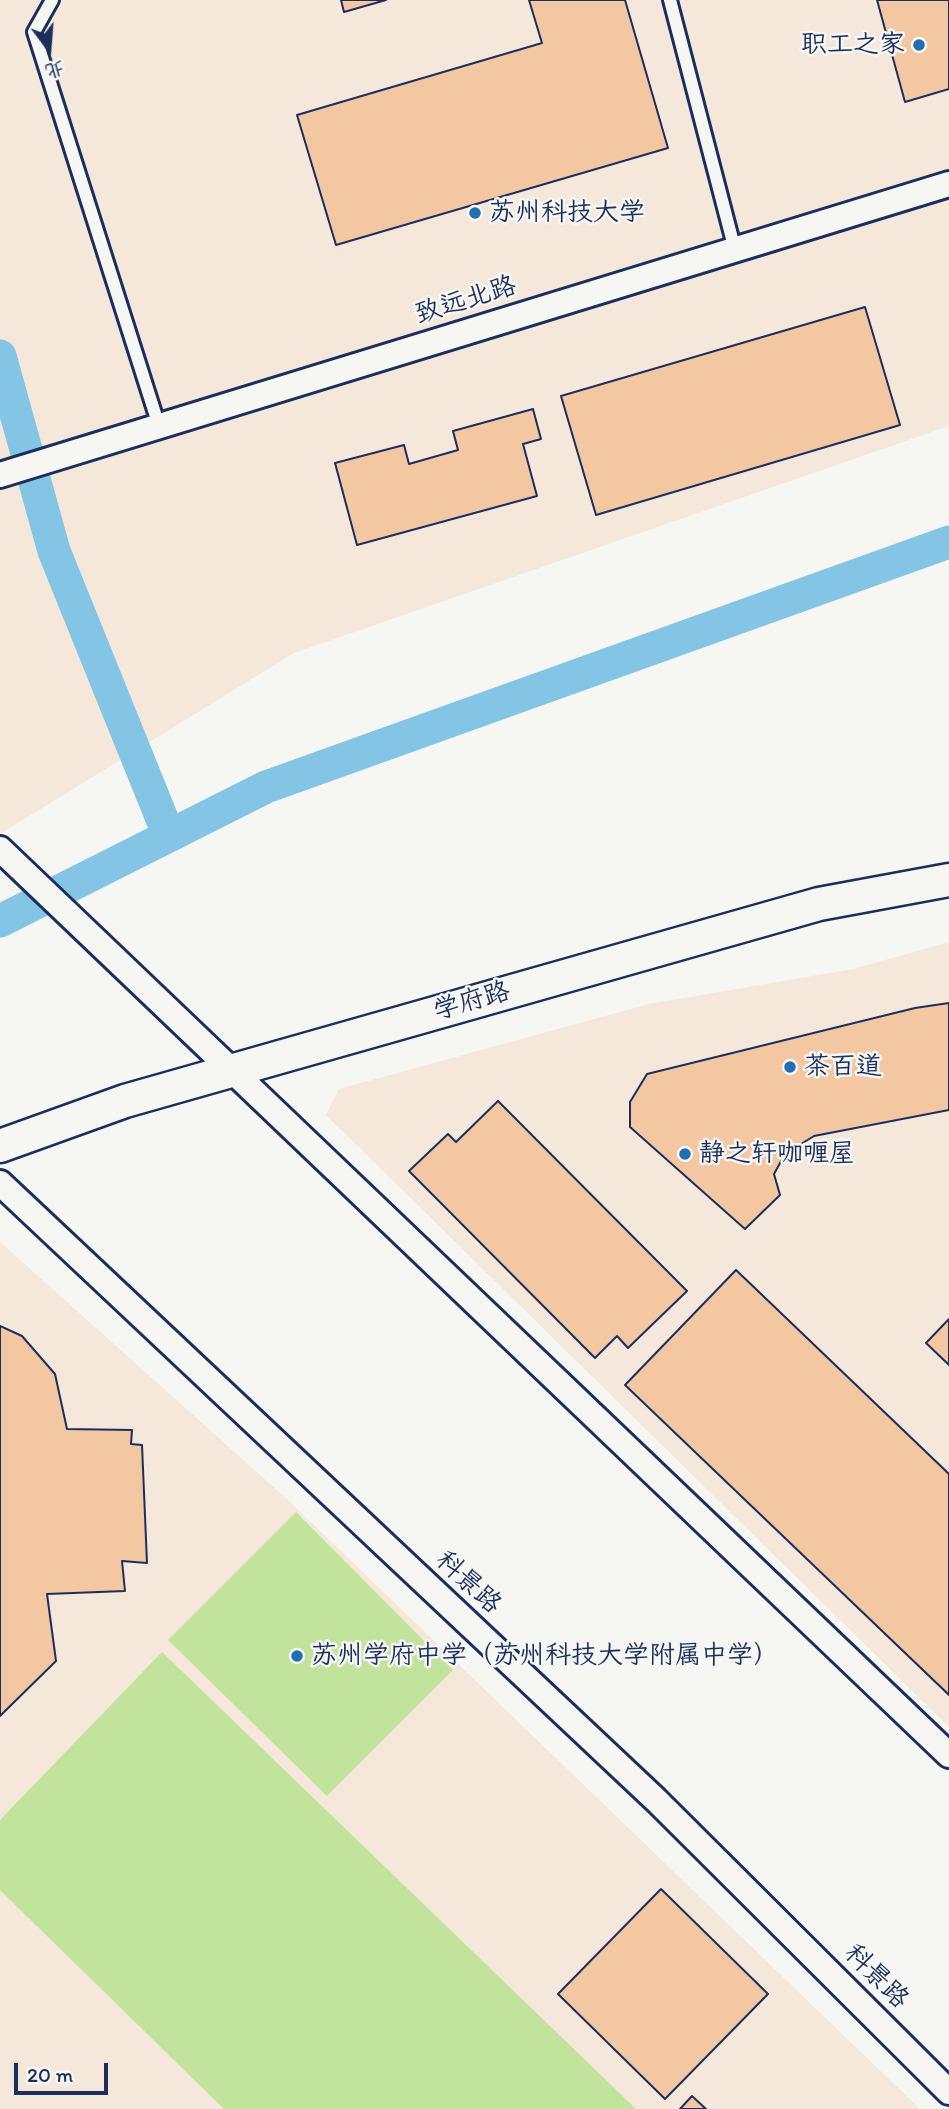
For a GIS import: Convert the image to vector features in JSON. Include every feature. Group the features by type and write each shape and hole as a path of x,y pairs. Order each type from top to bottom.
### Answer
{"street":[{"name":"致远北路","path":"0,475 949,184"},
{"path":"0,849 949,1755"},
{"name":"学府路","path":"0,1146 124,1101 819,904 949,880"},
{"name":"科景路","path":"0,1183 656,1800 949,2092"}],"lane":[{"path":"52,0 34,32 159,426"},
{"path":"670,0 735,250"}],"shaded area":[{"name":"苏州科技大学","path":"0,0 949,0 949,426 294,653 0,834"},
{"path":"949,942 949,1727 326,1115 339,1089 649,1004 853,969"},
{"name":"苏州学府中学（苏州科技大学附属中学）","path":"0,1242 288,1500 920,2109 0,2109"}],"green space":[{"path":"296,1512 453,1670 327,1796 168,1640"},
{"path":"162,1652 636,2109 224,2109 0,1890 0,1820"}],"building":[{"path":"341,0 386,0 344,12"},
{"path":"529,0 625,0 668,148 336,245 297,115 542,43"},
{"name":"职工之家","path":"877,0 949,0 949,89 905,102"},
{"path":"865,307 900,425 596,515 561,396"},
{"path":"533,409 541,439 523,444 537,496 357,545 335,463 404,445 409,464 458,450 453,431"},
{"path":"949,1003 949,1110 814,1136 785,1154 774,1174 780,1195 745,1229 630,1127 630,1102 647,1074 915,1008"},
{"path":"498,1101 687,1291 628,1348 617,1336 595,1358 409,1171 448,1134 456,1142"},
{"path":"736,1270 949,1474 949,1695 625,1385"},
{"path":"949,1319 949,1365 926,1343"},
{"path":"0,1326 22,1336 55,1374 67,1429 132,1430 131,1444 142,1445 147,1563 122,1561 125,1591 47,1594 56,1661 0,1716"},
{"path":"661,1889 768,1994 665,2099 558,1994"},
{"path":"692,2096 706,2109 680,2109"}],"waterway":[{"path":"0,356 54,551 169,836"},
{"path":"0,921 266,787 949,542"}],"place":[{"name":"职工之家","path":"919,45"},
{"name":"苏州科技大学","path":"475,213"},
{"name":"茶百道","path":"790,1067"},
{"name":"静之轩咖喱屋","path":"685,1154"},
{"name":"苏州学府中学（苏州科技大学附属中学）","path":"297,1656"}]}
